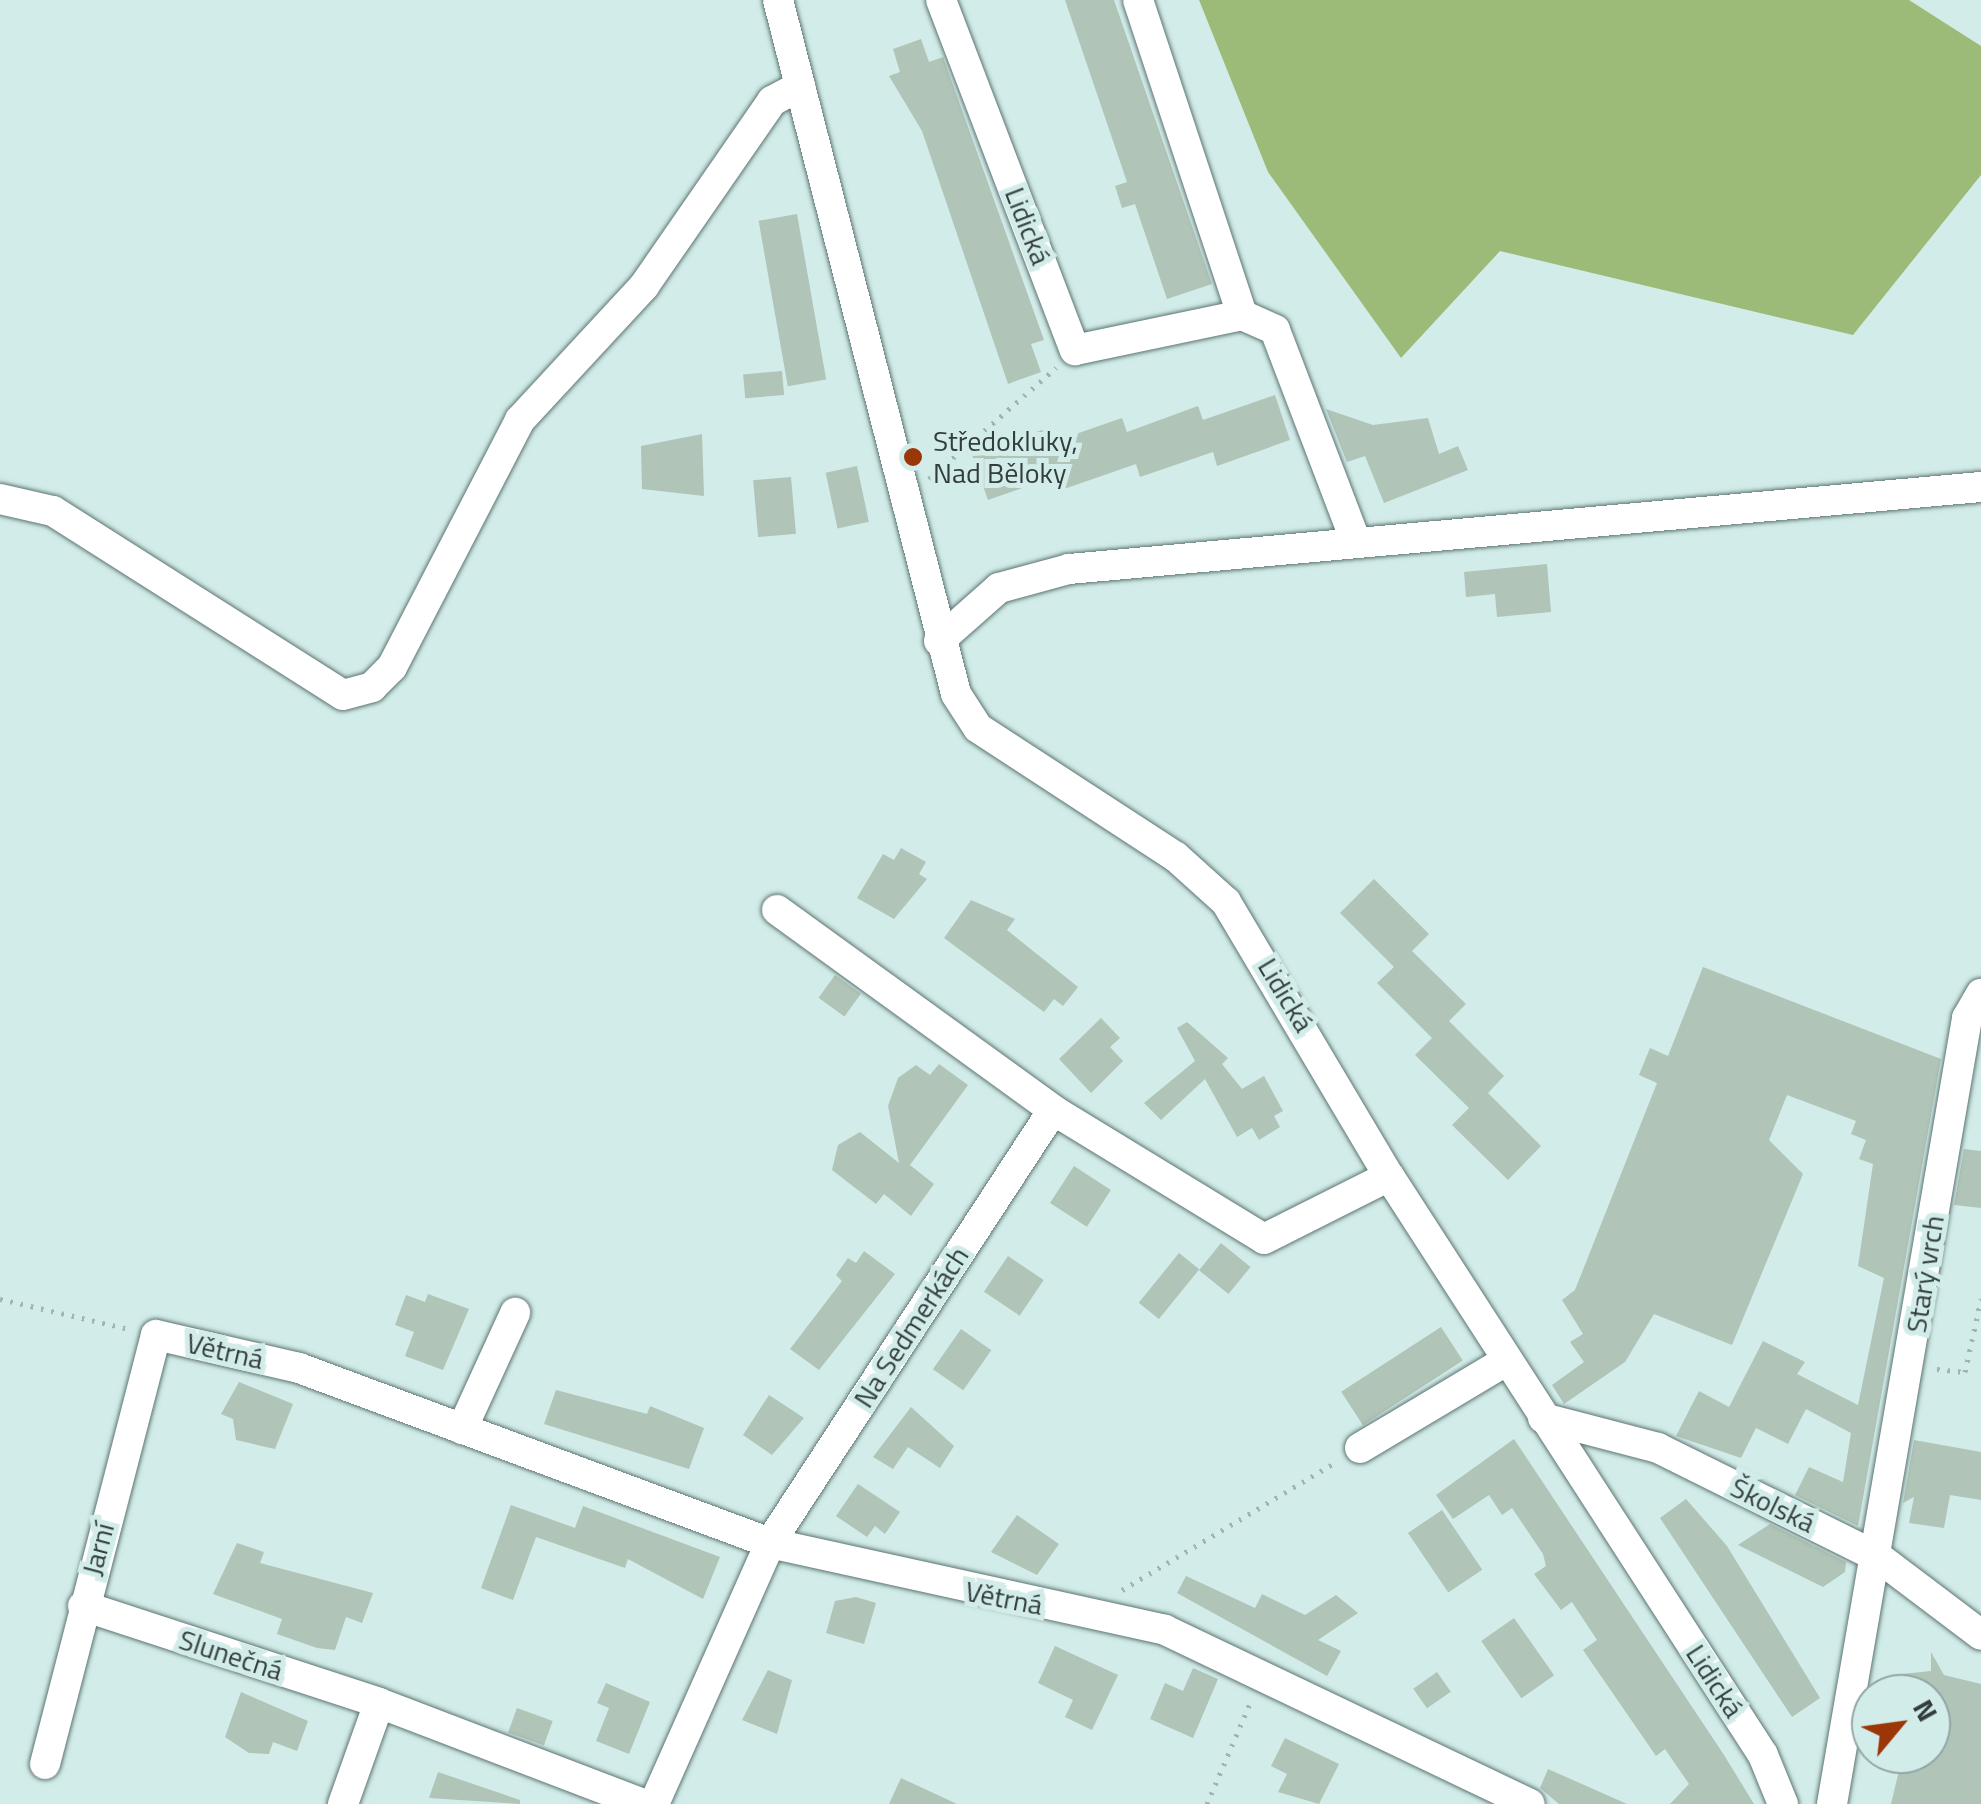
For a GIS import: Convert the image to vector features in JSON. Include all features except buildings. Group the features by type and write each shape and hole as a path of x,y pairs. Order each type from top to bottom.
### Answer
{"street":[{"name":"Lidická","path":"778,0 939,641 978,728 1176,857 1226,902 1389,1176 1764,1754 1784,1804"},
{"name":"Lidická","path":"941,0 1076,350"},
{"path":"1138,0 1242,315"},
{"path":"0,498 54,511 343,694 372,687 392,667 520,420 644,286 772,101 800,86"},
{"path":"1076,350 1242,315 1275,330 1288,349 1355,539"},
{"path":"939,641 972,606 1026,577 1355,539 1981,488"},
{"path":"777,910 1053,1110 1264,1239 1389,1176"},
{"name":"Starý vrch","path":"1832,1804 1878,1557 1967,1018 1981,994"},
{"name":"Na Sedmerkách","path":"770,1543 1053,1110"},
{"path":"462,1428 515,1313"},
{"name":"Větrná","path":"156,1335 300,1368 770,1543 1165,1630 1530,1804"},
{"name":"Jarní","path":"45,1764 156,1335"},
{"path":"1360,1448 1506,1361"},
{"name":"Školská","path":"1543,1418 1658,1448 1878,1557 1981,1635"},
{"path":"654,1804 770,1543"},
{"name":"Slunečná","path":"83,1606 379,1703 643,1804"},
{"path":"343,1804 379,1703"}],"path":[{"path":"904,501 1076,350"},
{"path":"0,1299 156,1335"},
{"path":"1910,1365 1965,1372 1981,1299"},
{"path":"1082,1614 1360,1448"},
{"path":"1207,1804 1262,1675"}],"green space":[{"path":"1199,0 1909,0 1981,46 1981,175 1853,335 1500,251 1401,358 1268,172"}],"place":[{"name":"Středokluky, Nad Běloky","path":"913,457"}]}
